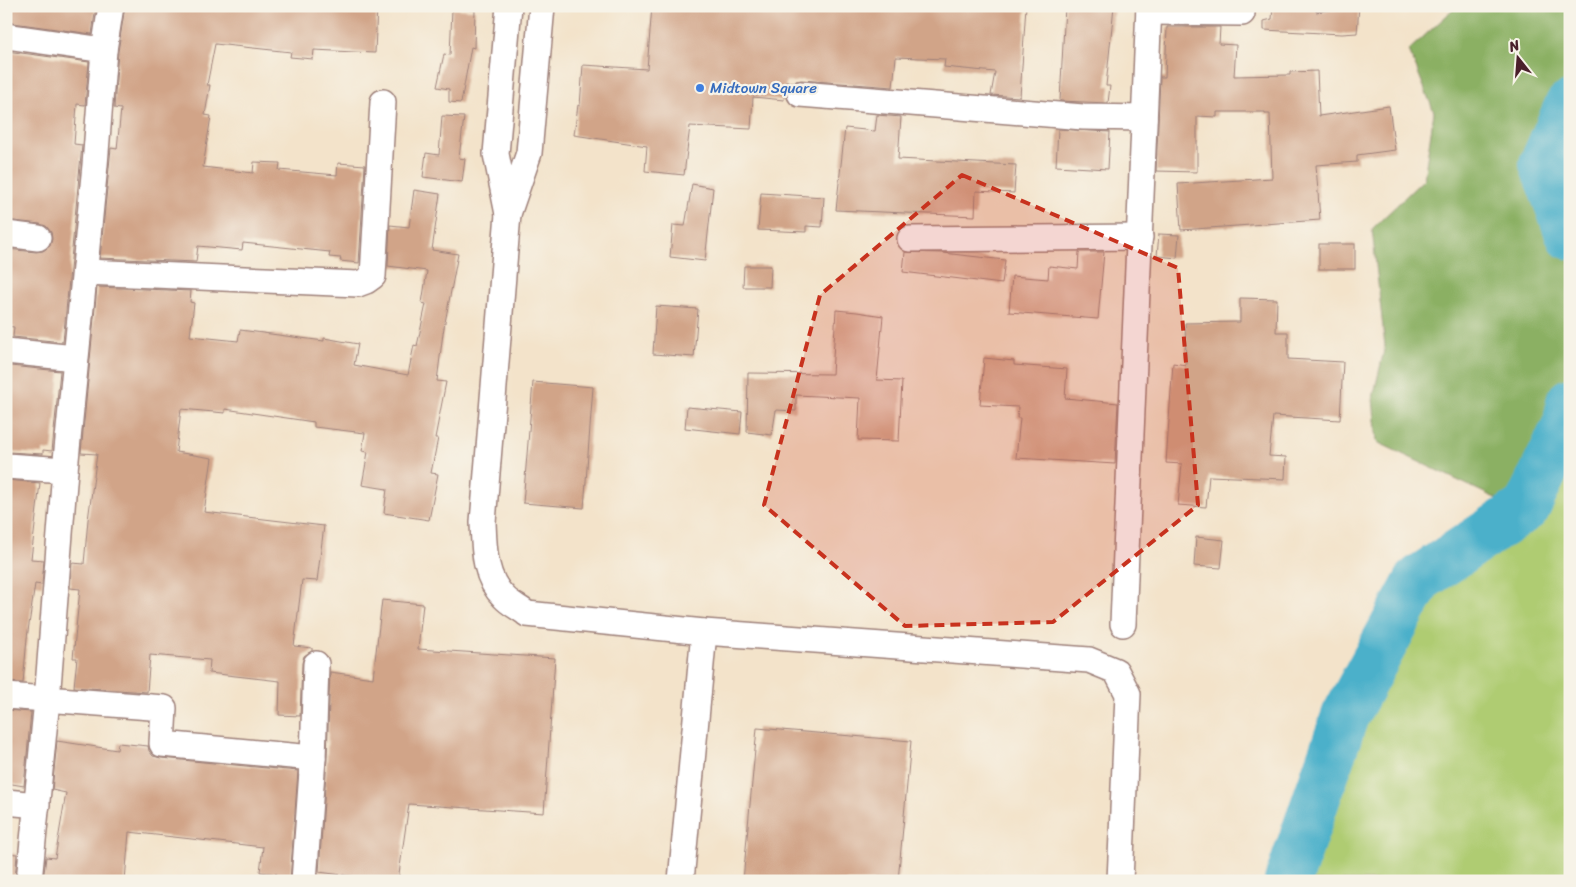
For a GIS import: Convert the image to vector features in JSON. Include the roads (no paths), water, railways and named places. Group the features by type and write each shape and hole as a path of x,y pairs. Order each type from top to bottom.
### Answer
{"street":[{"path":"29,881 47,700 75,358 86,272 104,50 111,6"},
{"path":"508,214 496,154 510,6"},
{"path":"542,6 530,152 508,214 482,522 484,555 491,577 504,597 527,614 704,632 1089,660 1116,671 1128,694 1120,881"},
{"path":"1123,624 1149,9 1242,13"},
{"path":"6,36 104,50"},
{"path":"800,94 1083,116 1144,118"},
{"path":"86,272 358,284 366,281 373,276 383,102"},
{"path":"6,234 38,238"},
{"path":"910,239 1140,237"},
{"path":"6,351 75,358"},
{"path":"6,466 65,470"},
{"path":"681,881 704,632"},
{"path":"304,881 313,758 316,664"},
{"path":"6,696 164,708 162,744 313,758"},
{"path":"6,802 37,805"}],"waterway":[{"path":"1570,105 1543,164 1570,236"},
{"path":"1288,881 1345,716 1419,579 1527,507 1567,423 1570,402"}],"place":[{"name":"Midtown Square","path":"700,88"}]}
